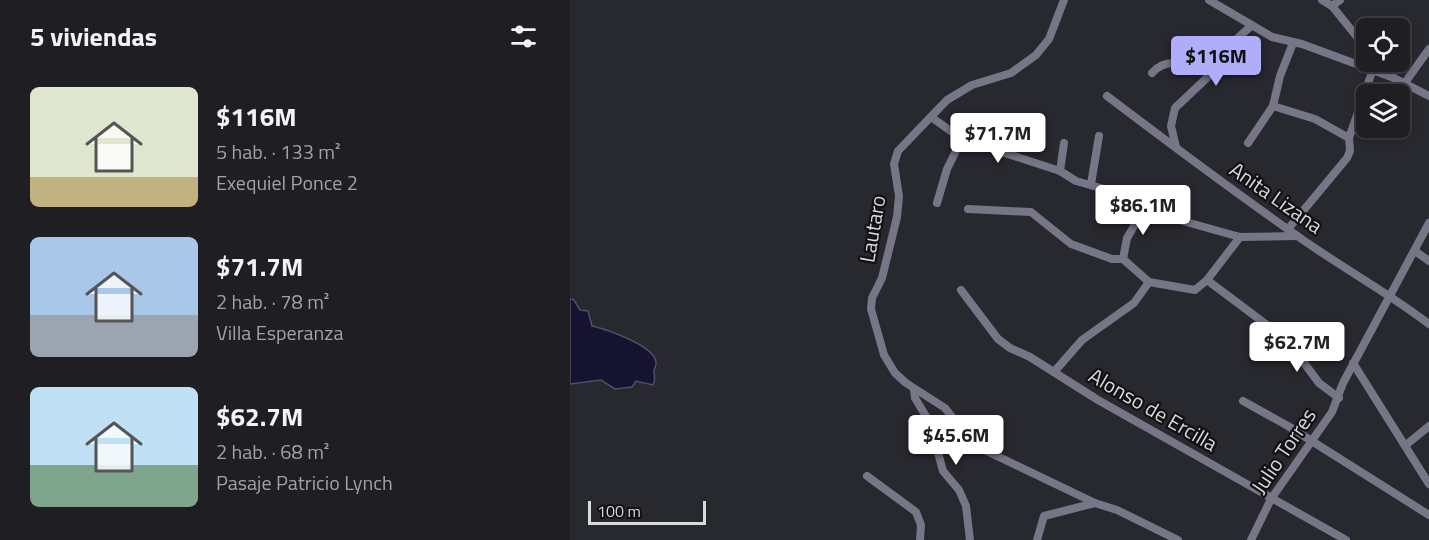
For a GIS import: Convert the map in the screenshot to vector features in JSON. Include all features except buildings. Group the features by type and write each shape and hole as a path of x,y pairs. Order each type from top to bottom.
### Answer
{"street":[{"name":"Lautaro","path":"914,389 895,373 884,355 871,304 882,278 897,217 899,196 894,164 896,155 947,100 972,86 1011,73 1036,55 1049,39 1064,0"},
{"path":"1209,0 1272,38 1302,44 1356,66"},
{"path":"1322,0 1331,3 1356,35"},
{"path":"1331,3 1340,0"},
{"path":"1176,148 1172,134 1172,113 1184,96 1211,74 1229,46 1251,26"},
{"path":"1248,142 1273,106 1280,76 1293,43"},
{"path":"1288,229 1347,158 1350,151 1349,138 1372,72 1394,78 1404,84 1429,49"},
{"path":"1152,73 1163,64 1172,62 1211,74"},
{"path":"1388,72 1394,78"},
{"path":"1410,87 1429,96"},
{"name":"Anita Lizana","path":"1107,96 1297,236 1391,294 1429,324"},
{"path":"1273,106 1315,119 1349,138"},
{"path":"931,117 962,139 1060,171 1076,181 1091,184 1179,220 1240,237 1297,236"},
{"path":"1091,184 1099,136"},
{"path":"937,203 947,169 962,139"},
{"path":"1060,171 1064,143"},
{"path":"1123,259 1127,238 1146,206"},
{"path":"968,209 1031,212 1071,244 1112,259 1123,259 1149,282 1195,290 1207,280 1240,237"},
{"name":"Julio Torres","path":"1251,540 1272,500 1312,443 1339,398 1343,382 1429,223"},
{"path":"1415,250 1429,261"},
{"path":"1207,280 1287,340 1319,383 1339,398"},
{"path":"1054,372 1082,339 1134,303 1149,282"},
{"name":"Alonso de Ercilla","path":"961,290 1004,344 1030,357 1272,500 1346,540"},
{"path":"1353,363 1429,484"},
{"path":"914,389 945,408 964,435 980,449 1178,540"},
{"path":"914,389 915,398 930,423 943,471 959,490 966,506 970,540"},
{"path":"1243,401 1288,426 1429,515"},
{"path":"1406,445 1429,426"},
{"path":"867,476 915,512 921,525 920,540"},
{"path":"1037,540 1044,516 1095,503"}],"shaded area":[{"path":"570,299 574,300 580,310 588,311 592,326 628,339 653,356 656,363 653,385 636,381 632,387 615,389 601,380 570,384"}]}
